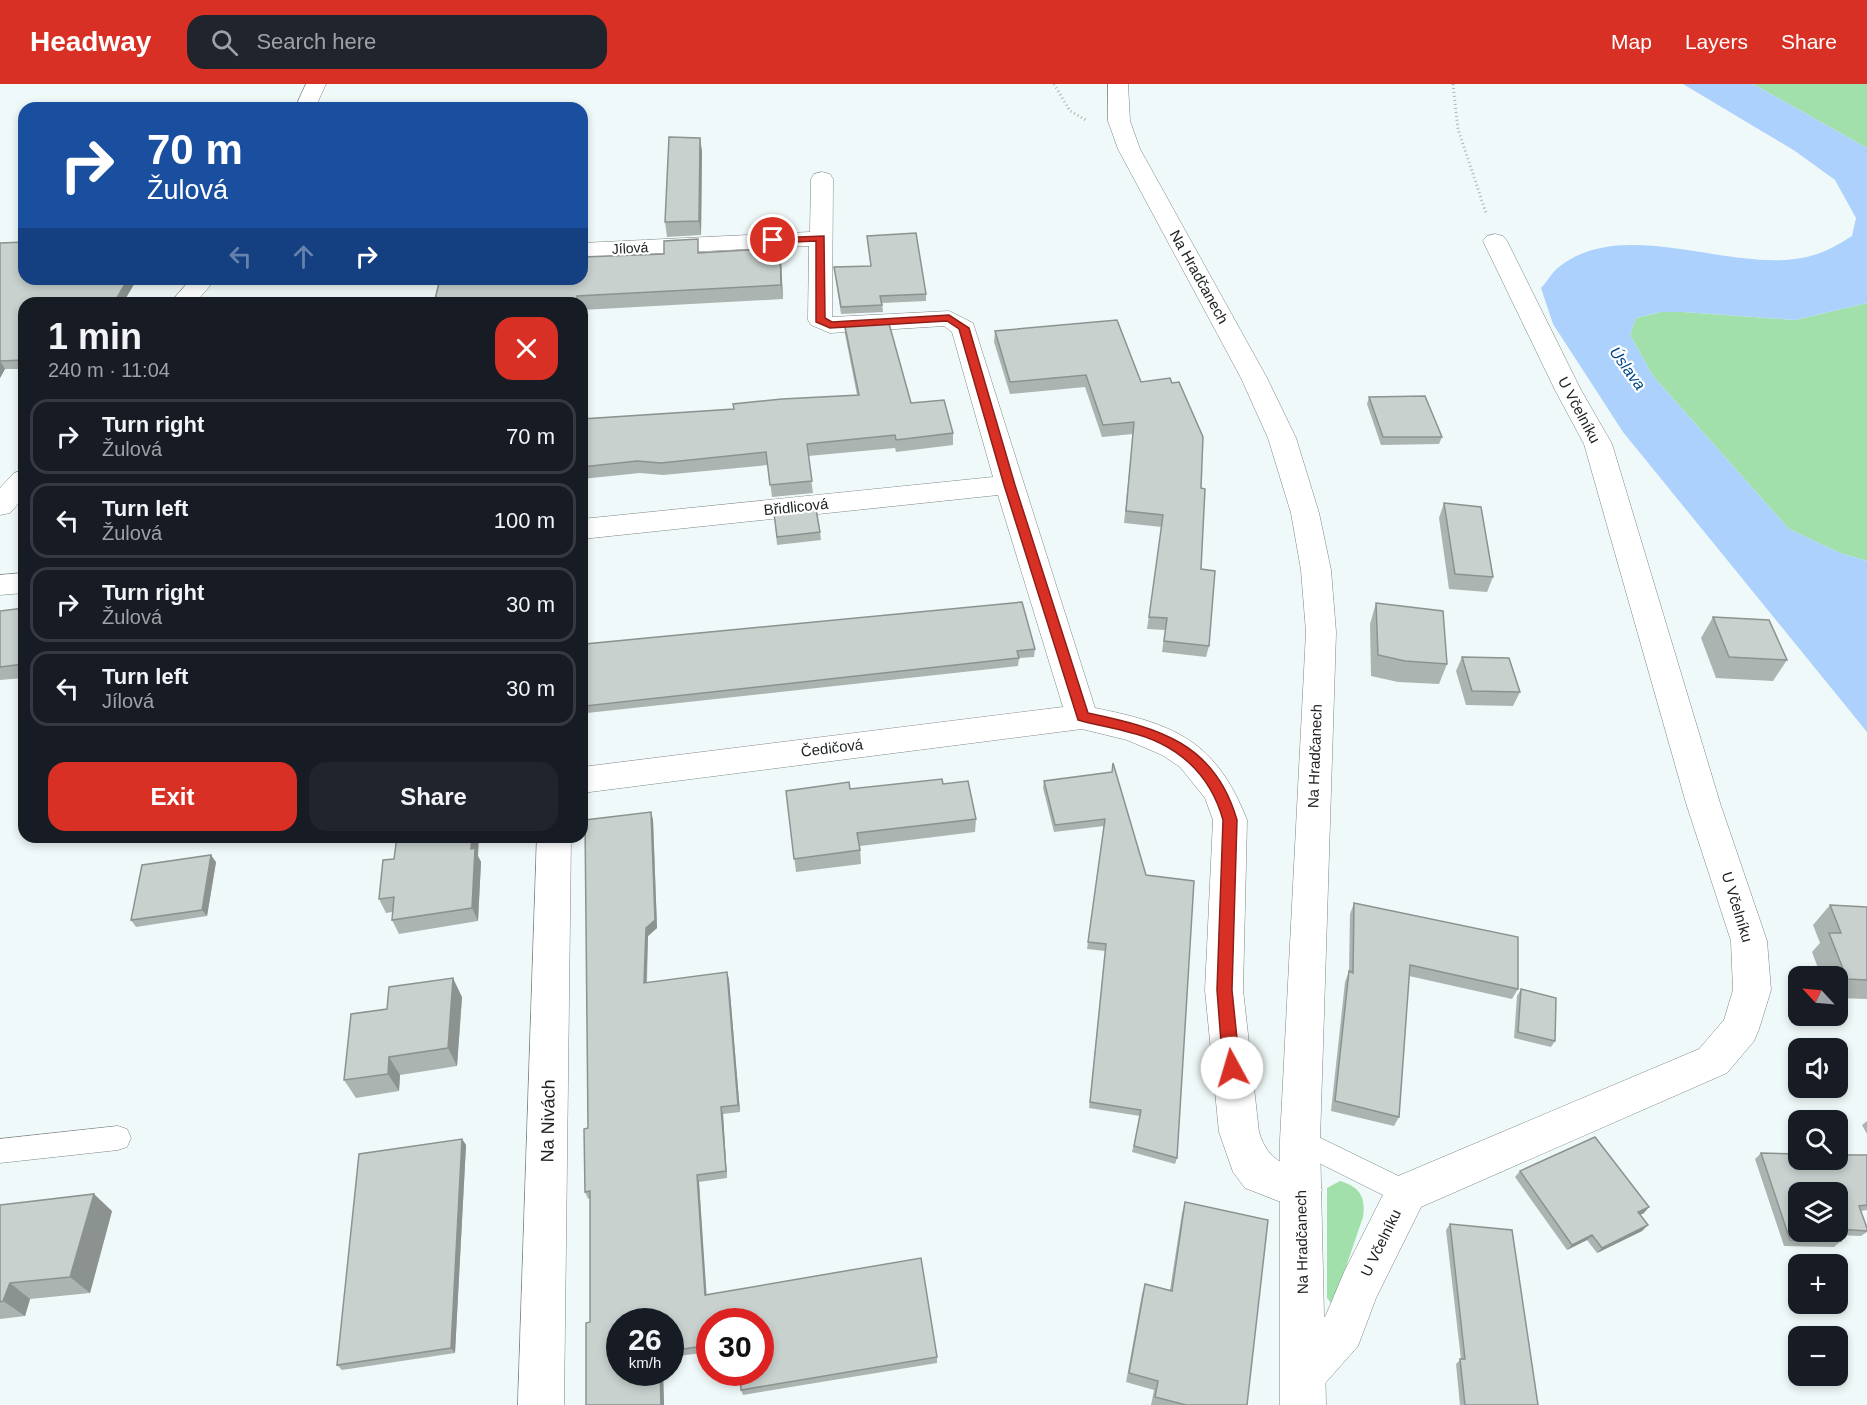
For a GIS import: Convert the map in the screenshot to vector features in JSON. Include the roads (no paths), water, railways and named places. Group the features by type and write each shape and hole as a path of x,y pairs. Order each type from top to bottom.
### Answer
{"street":[{"path":"308,102 316,84"},
{"name":"Na Hradčanech","path":"1118,84 1124,135 1249,369 1282,438 1305,513 1316,570 1321,632 1300,1140 1304,1389"},
{"path":"822,179 820,320 830,325 949,318 964,328 1082,717"},
{"name":"Jílová","path":"588,250 821,238"},
{"name":"U Včelníku","path":"1304,1389 1342,1330 1359,1287 1406,1193 1713,1061 1740,1029 1752,990 1749,941 1703,803 1598,444 1568,390 1495,241"},
{"path":"188,297 198,285"},
{"name":"Břidlicová","path":"588,528 1010,485"},
{"path":"0,506 18,486"},
{"path":"0,585 18,584"},
{"name":"Čedičová","path":"588,779 1082,717 1133,728 1171,742 1194,758 1208,773 1223,796 1230,820 1224,990 1239,1132 1247,1158 1260,1174 1301,1190"},
{"name":"Na Nivách","path":"541,1405 554,843"}],"lane":[{"path":"0,1151 118,1138"},
{"path":"1300,1140 1406,1193"}],"water":[{"name":"Úslava","path":"1683,84 1753,84 1867,148 1867,303 1795,320 1661,312 1636,318 1630,335 1653,376 1789,529 1840,553 1867,561 1867,732 1623,432 1553,324 1541,288 1559,267 1585,252 1614,246 1646,245 1777,260 1807,257 1831,248 1852,236 1856,218 1835,180 1795,151"}]}
